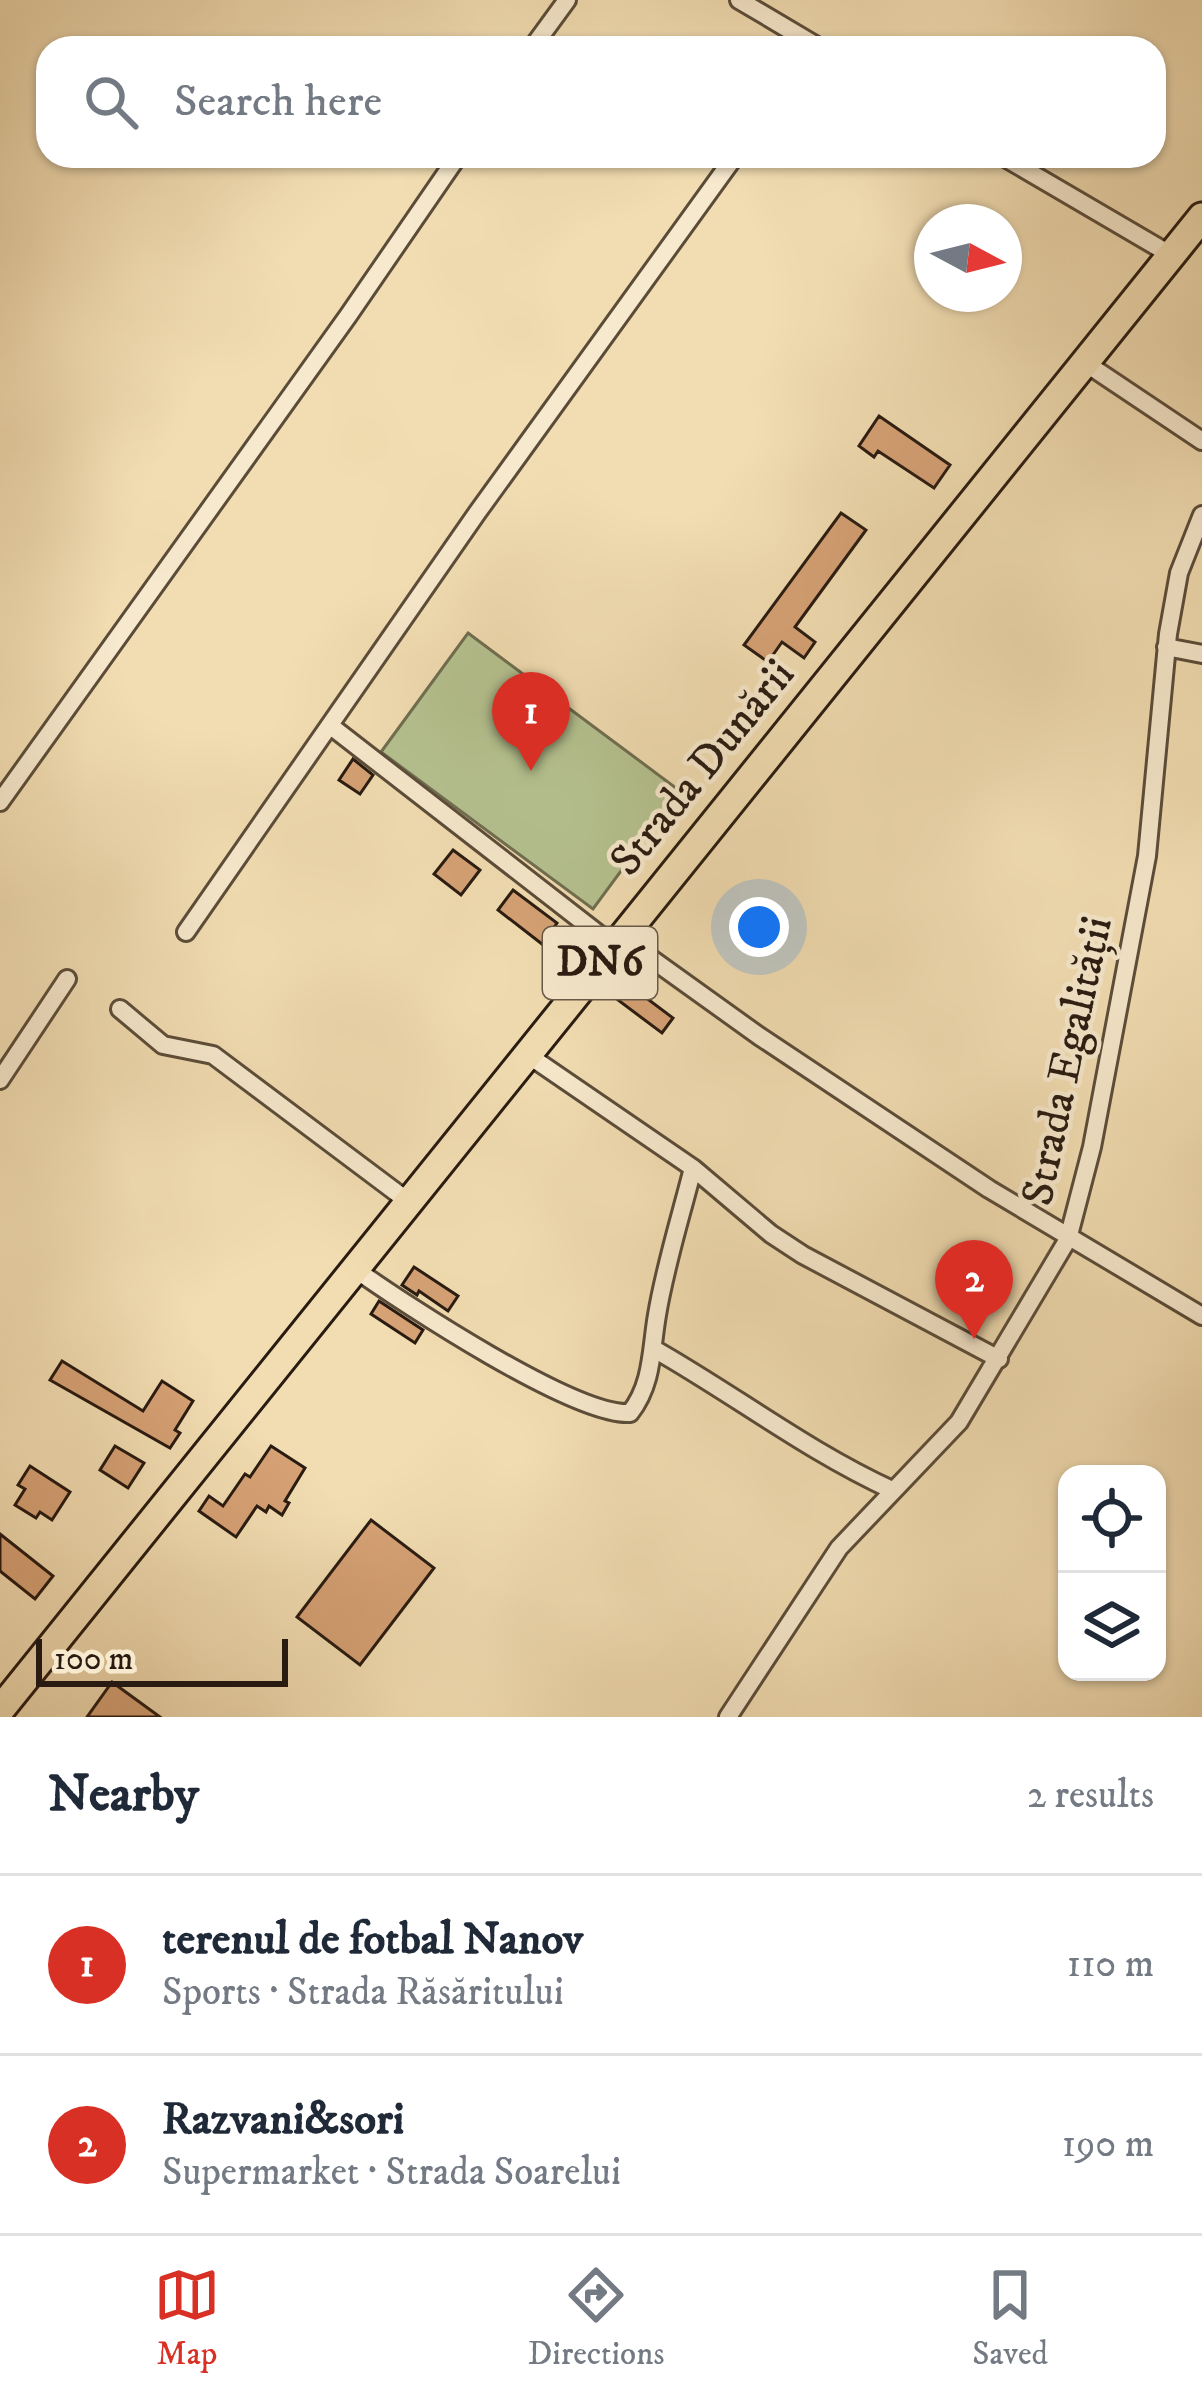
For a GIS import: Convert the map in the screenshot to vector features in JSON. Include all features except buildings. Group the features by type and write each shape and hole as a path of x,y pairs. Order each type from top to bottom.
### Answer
{"main road":[{"name":"Strada Dunării","path":"0,1710 1202,217"}],"street":[{"path":"540,36 566,0"},
{"path":"739,0 796,36"},
{"path":"0,802 450,168"},
{"path":"186,932 477,513 726,168"},
{"path":"1022,168 1171,256"},
{"path":"1084,362 1202,441"},
{"name":"Strada Egalității","path":"332,727 618,942 1068,1240 1092,1147 1147,856 1166,647 1180,573 1202,515"},
{"path":"1166,647 1202,654"},
{"path":"0,1080 67,979"},
{"path":"120,1009 163,1045 213,1055 410,1202"},
{"path":"528,1054 693,1168 802,1255 999,1359"},
{"path":"355,1269 454,1334 543,1383 620,1414 630,1413 644,1393 656,1316 693,1168"},
{"path":"728,1717 839,1548 959,1421 1068,1240 1202,1316"},
{"path":"654,1349 812,1451 892,1490"}],"green space":[{"path":"468,633 680,791 593,909 381,752"}],"place":[{"name":"terenul de fotbal Nanov","path":"531,771"},
{"name":"Razvani&sori","path":"974,1339"}]}
